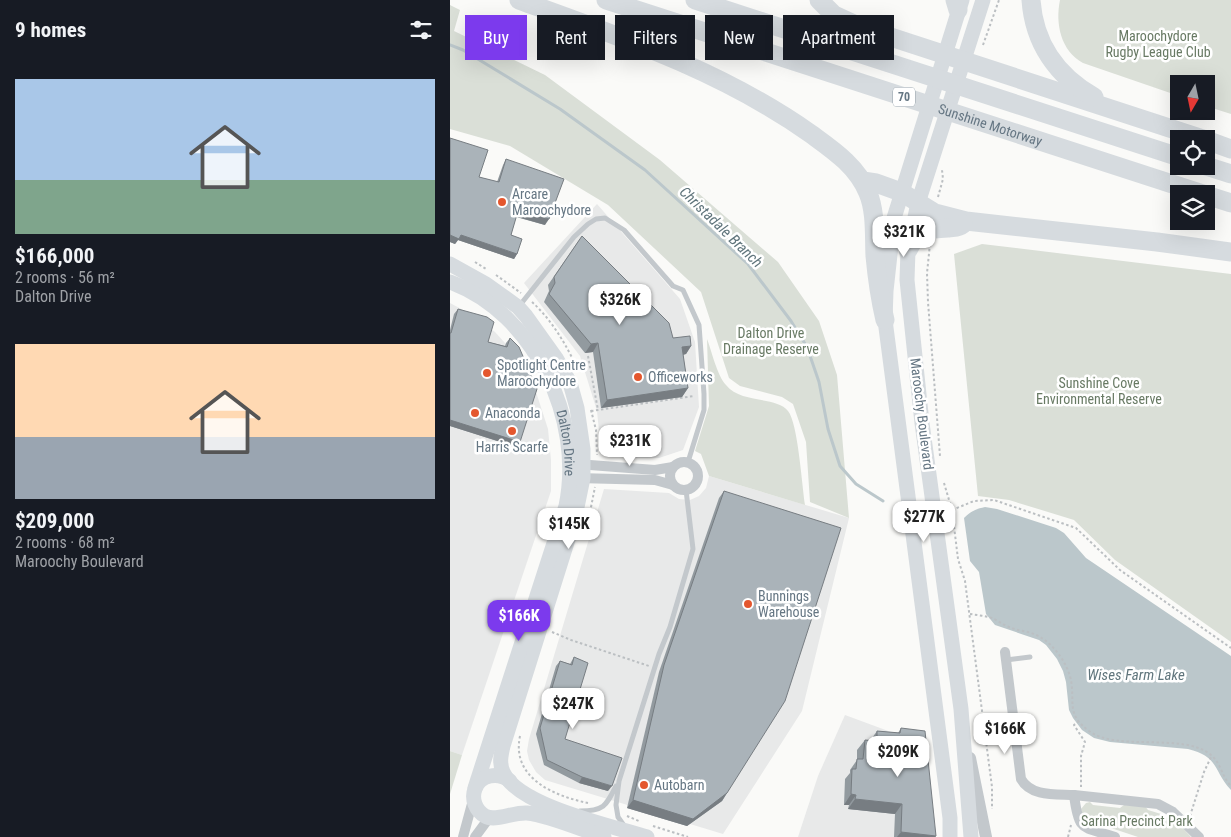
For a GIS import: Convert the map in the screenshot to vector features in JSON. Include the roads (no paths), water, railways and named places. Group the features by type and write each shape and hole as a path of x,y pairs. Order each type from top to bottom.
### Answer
{"highway":[{"path":"519,0 682,61 708,73 756,98 807,131 847,163 863,181 872,206 880,297 885,320"},
{"name":"Sunshine Motorway","path":"606,0 1175,185"},
{"name":"Sunshine Motorway","path":"695,0 1170,154"},
{"path":"818,0 834,15 860,28 1175,130"},
{"path":"1031,0 1034,25 1038,36 1056,66 1084,92 1120,112"},
{"path":"1215,143 1231,149"},
{"path":"1215,169 1231,174"},
{"path":"863,181 876,182 901,192 918,203 934,221 958,227 966,221 1231,252"},
{"path":"1215,198 1231,203"},
{"path":"908,250 914,238 934,221"}],"main road":[{"name":"Maroochy Boulevard","path":"971,837 961,709 921,413 907,280 908,250 918,203 936,164 966,52 983,0"},
{"name":"Maroochy Boulevard","path":"950,837 950,819 885,320 889,247 894,218 947,46 958,3"},
{"path":"453,270 488,295 489,304"},
{"name":"Dalton Drive","path":"453,270 486,284 518,307 556,358 570,383 577,408 578,466 555,544 474,792"},
{"name":"Dalton Drive","path":"450,282 467,289 489,304 516,327 544,366 562,411 588,495 576,517 503,746 500,759 504,773 518,790 529,797 563,811 628,831 648,828"},
{"path":"510,781 503,777 489,776 481,780 474,792 479,810 489,818 499,818 515,813 531,814 604,837"}],"street":[{"path":"578,466 655,480 686,490 695,484 698,476 696,467 690,458 679,462 673,467 670,473 673,485"},
{"path":"578,466 655,470 673,467"},
{"path":"1006,656 1020,774 1022,782 1028,788 1037,792 1158,804 1170,810 1198,837"},
{"path":"961,709 986,837"},
{"path":"463,837 474,792"},
{"path":"1078,796 1079,822 1089,830 1116,837"},
{"path":"475,837 489,818"}],"lane":[{"path":"518,307 574,237 588,224 596,219 605,218 624,230 673,286 683,290 699,325 704,410 690,458"},
{"path":"563,811 594,811 605,806 619,781 670,627 693,549 686,490"},
{"path":"1006,656 1030,656"},
{"path":"619,781 616,809 618,817 628,831"}],"water":[{"name":"Wises Farm Lake","path":"985,507 1056,528 1064,533 1086,558 1231,656 1231,790 1211,760 1198,752 1188,749 1110,742 1094,738 1082,730 1069,710 1063,671 1057,659 1046,645 1039,640 995,625 986,614 979,572 970,561 964,518 974,511"}],"waterway":[{"name":"Christadale Branch","path":"450,45 463,50 560,109 645,170 748,264 791,321 807,347 819,382 828,429 840,466 856,484 883,501"}],"place":[{"name":"Arcare Maroochydore","path":"502,202"},
{"name":"Spotlight Centre Maroochydore","path":"487,373"},
{"name":"Officeworks","path":"638,377"},
{"name":"Anaconda","path":"475,413"},
{"name":"Harris Scarfe","path":"512,431"},
{"name":"Bunnings Warehouse","path":"748,604"},
{"name":"Autobarn","path":"644,785"}],"park label":[{"name":"Maroochydore Rugby League Club","path":"1158,44"},
{"name":"Dalton Drive Drainage Reserve","path":"771,342"},
{"name":"Sunshine Cove Environmental Reserve","path":"1099,392"},
{"name":"Sarina Precinct Park","path":"1137,821"}]}
